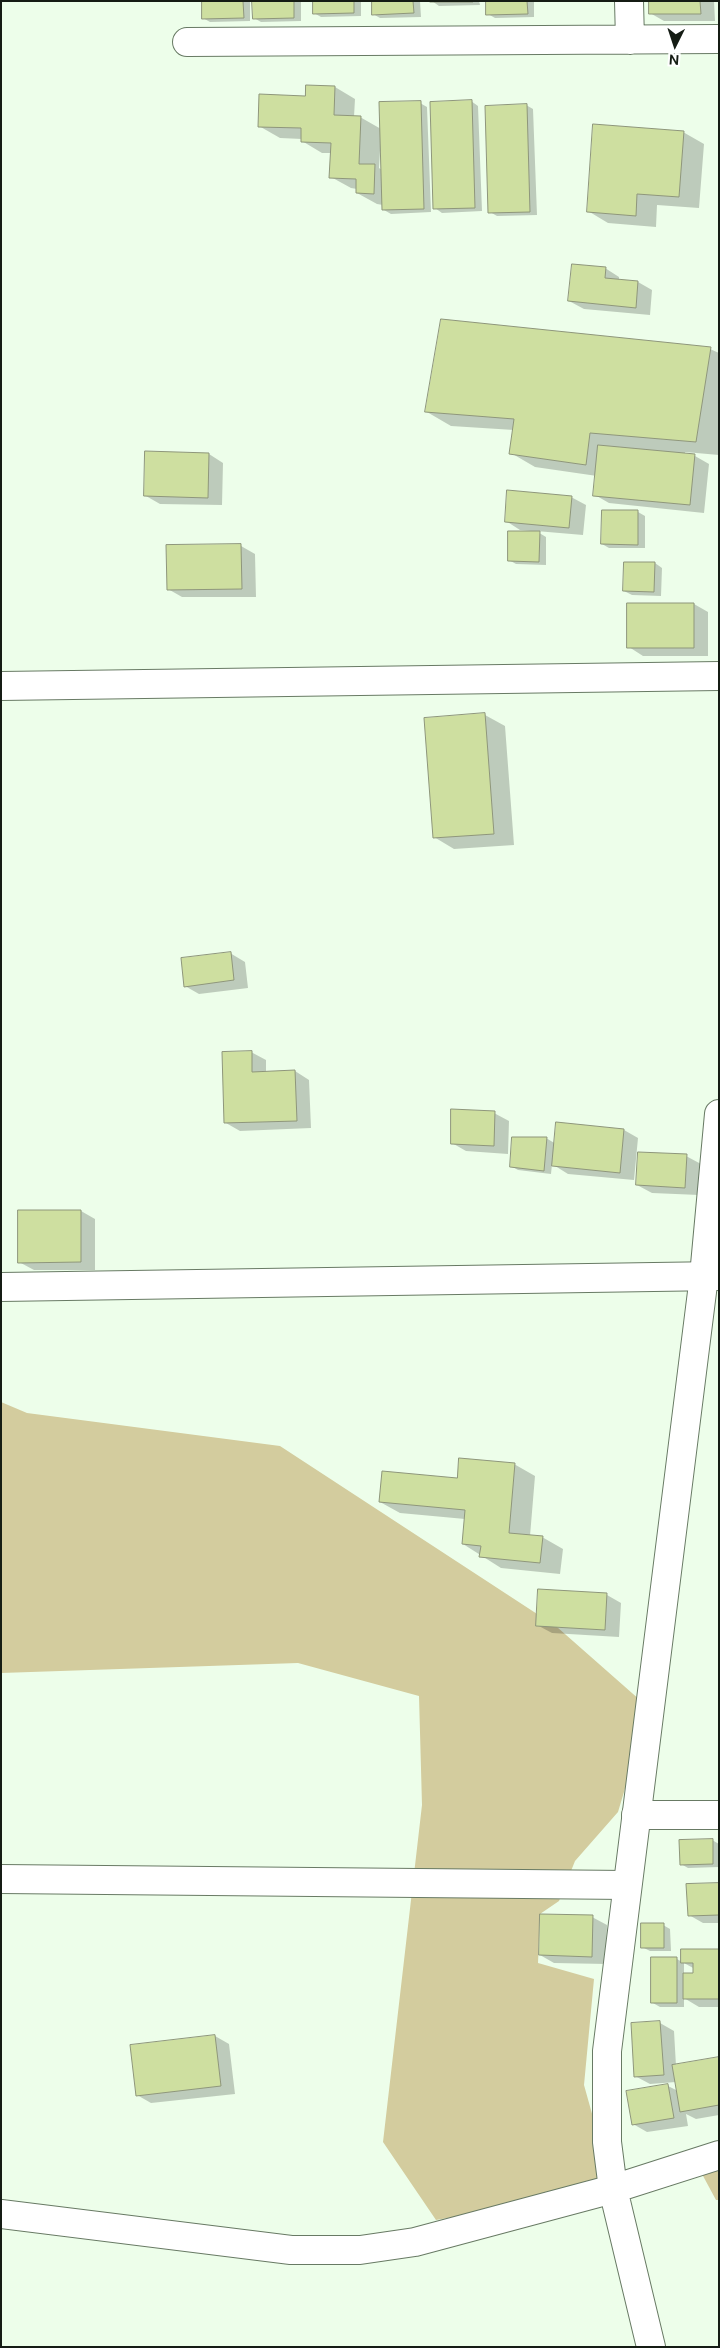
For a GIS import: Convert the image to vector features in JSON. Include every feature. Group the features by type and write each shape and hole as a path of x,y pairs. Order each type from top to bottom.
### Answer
{"street":[{"path":"629,1 630,40"},
{"path":"187,42 719,39"},
{"path":"1,686 719,676"},
{"path":"651,2347 613,2189 606,2142 607,2051 636,1816 711,1276 719,1114"},
{"path":"1,1286 711,1276"},
{"path":"636,1816 719,1815"},
{"path":"1,1879 627,1885"},
{"path":"1,2214 282,2249 360,2250 415,2242 613,2189 719,2154"}],"shaded area":[{"path":"1,1402 27,1413 280,1446 557,1627 649,1708 618,1812 575,1861 559,1901 540,1914 538,1963 594,1979 584,2085 613,2189 436,2220 383,2142 422,1805 419,1696 298,1663 1,1673"},
{"path":"719,2169 719,2200 716,2200 702,2174"}],"building":[{"path":"202,1 243,1 244,18 202,19"},
{"path":"252,1 294,1 294,18 253,19"},
{"path":"313,1 354,1 354,13 313,14"},
{"path":"372,1 413,1 414,13 372,15"},
{"path":"473,1 473,2 430,2"},
{"path":"486,1 527,1 528,14 486,15"},
{"path":"649,1 700,1 701,14 649,14"},
{"path":"306,85 335,86 334,115 361,116 359,164 375,164 374,194 356,193 356,179 329,178 331,143 301,142 301,128 258,127 259,94 305,96"},
{"path":"472,100 475,208 433,209 430,102"},
{"path":"421,101 424,209 382,210 379,102"},
{"path":"527,104 530,212 488,213 485,106"},
{"path":"593,124 684,131 679,197 637,194 636,216 587,212"},
{"path":"572,264 606,267 605,278 638,281 636,308 568,301"},
{"path":"441,319 711,347 696,442 590,433 586,465 509,454 514,419 425,412"},
{"path":"598,445 695,454 690,505 593,496"},
{"path":"145,451 209,453 208,498 144,496"},
{"path":"507,490 572,496 569,528 505,522"},
{"path":"602,510 638,510 638,545 601,544"},
{"path":"508,531 540,531 539,562 508,561"},
{"path":"241,544 242,589 167,590 166,545"},
{"path":"624,562 655,562 654,592 623,591"},
{"path":"627,603 694,603 694,648 627,648"},
{"path":"485,713 494,834 433,838 424,718"},
{"path":"231,952 234,980 184,987 181,958"},
{"path":"252,1051 252,1072 295,1070 297,1121 224,1123 222,1052"},
{"path":"451,1109 495,1111 494,1146 451,1144"},
{"path":"556,1122 624,1129 620,1173 552,1166"},
{"path":"512,1137 547,1137 544,1171 510,1167"},
{"path":"638,1152 687,1154 685,1188 636,1185"},
{"path":"18,1210 81,1210 81,1262 18,1263"},
{"path":"459,1458 515,1463 509,1533 543,1536 540,1563 479,1557 481,1546 462,1544 465,1510 379,1502 382,1471 457,1478"},
{"path":"538,1589 607,1593 605,1630 536,1626"},
{"path":"713,1839 713,1864 680,1865 679,1840"},
{"path":"719,1883 719,1915 688,1916 686,1884"},
{"path":"540,1914 593,1915 592,1957 539,1955"},
{"path":"641,1923 664,1923 664,1948 641,1948"},
{"path":"681,1949 719,1949 719,1999 683,1999 683,1973 693,1973 693,1963 681,1963"},
{"path":"651,1957 677,1957 677,2003 651,2003"},
{"path":"660,2021 664,2075 634,2077 631,2023"},
{"path":"215,2035 221,2086 136,2096 130,2045"},
{"path":"719,2057 719,2105 680,2112 672,2065"},
{"path":"668,2084 674,2118 632,2125 626,2091"}]}
